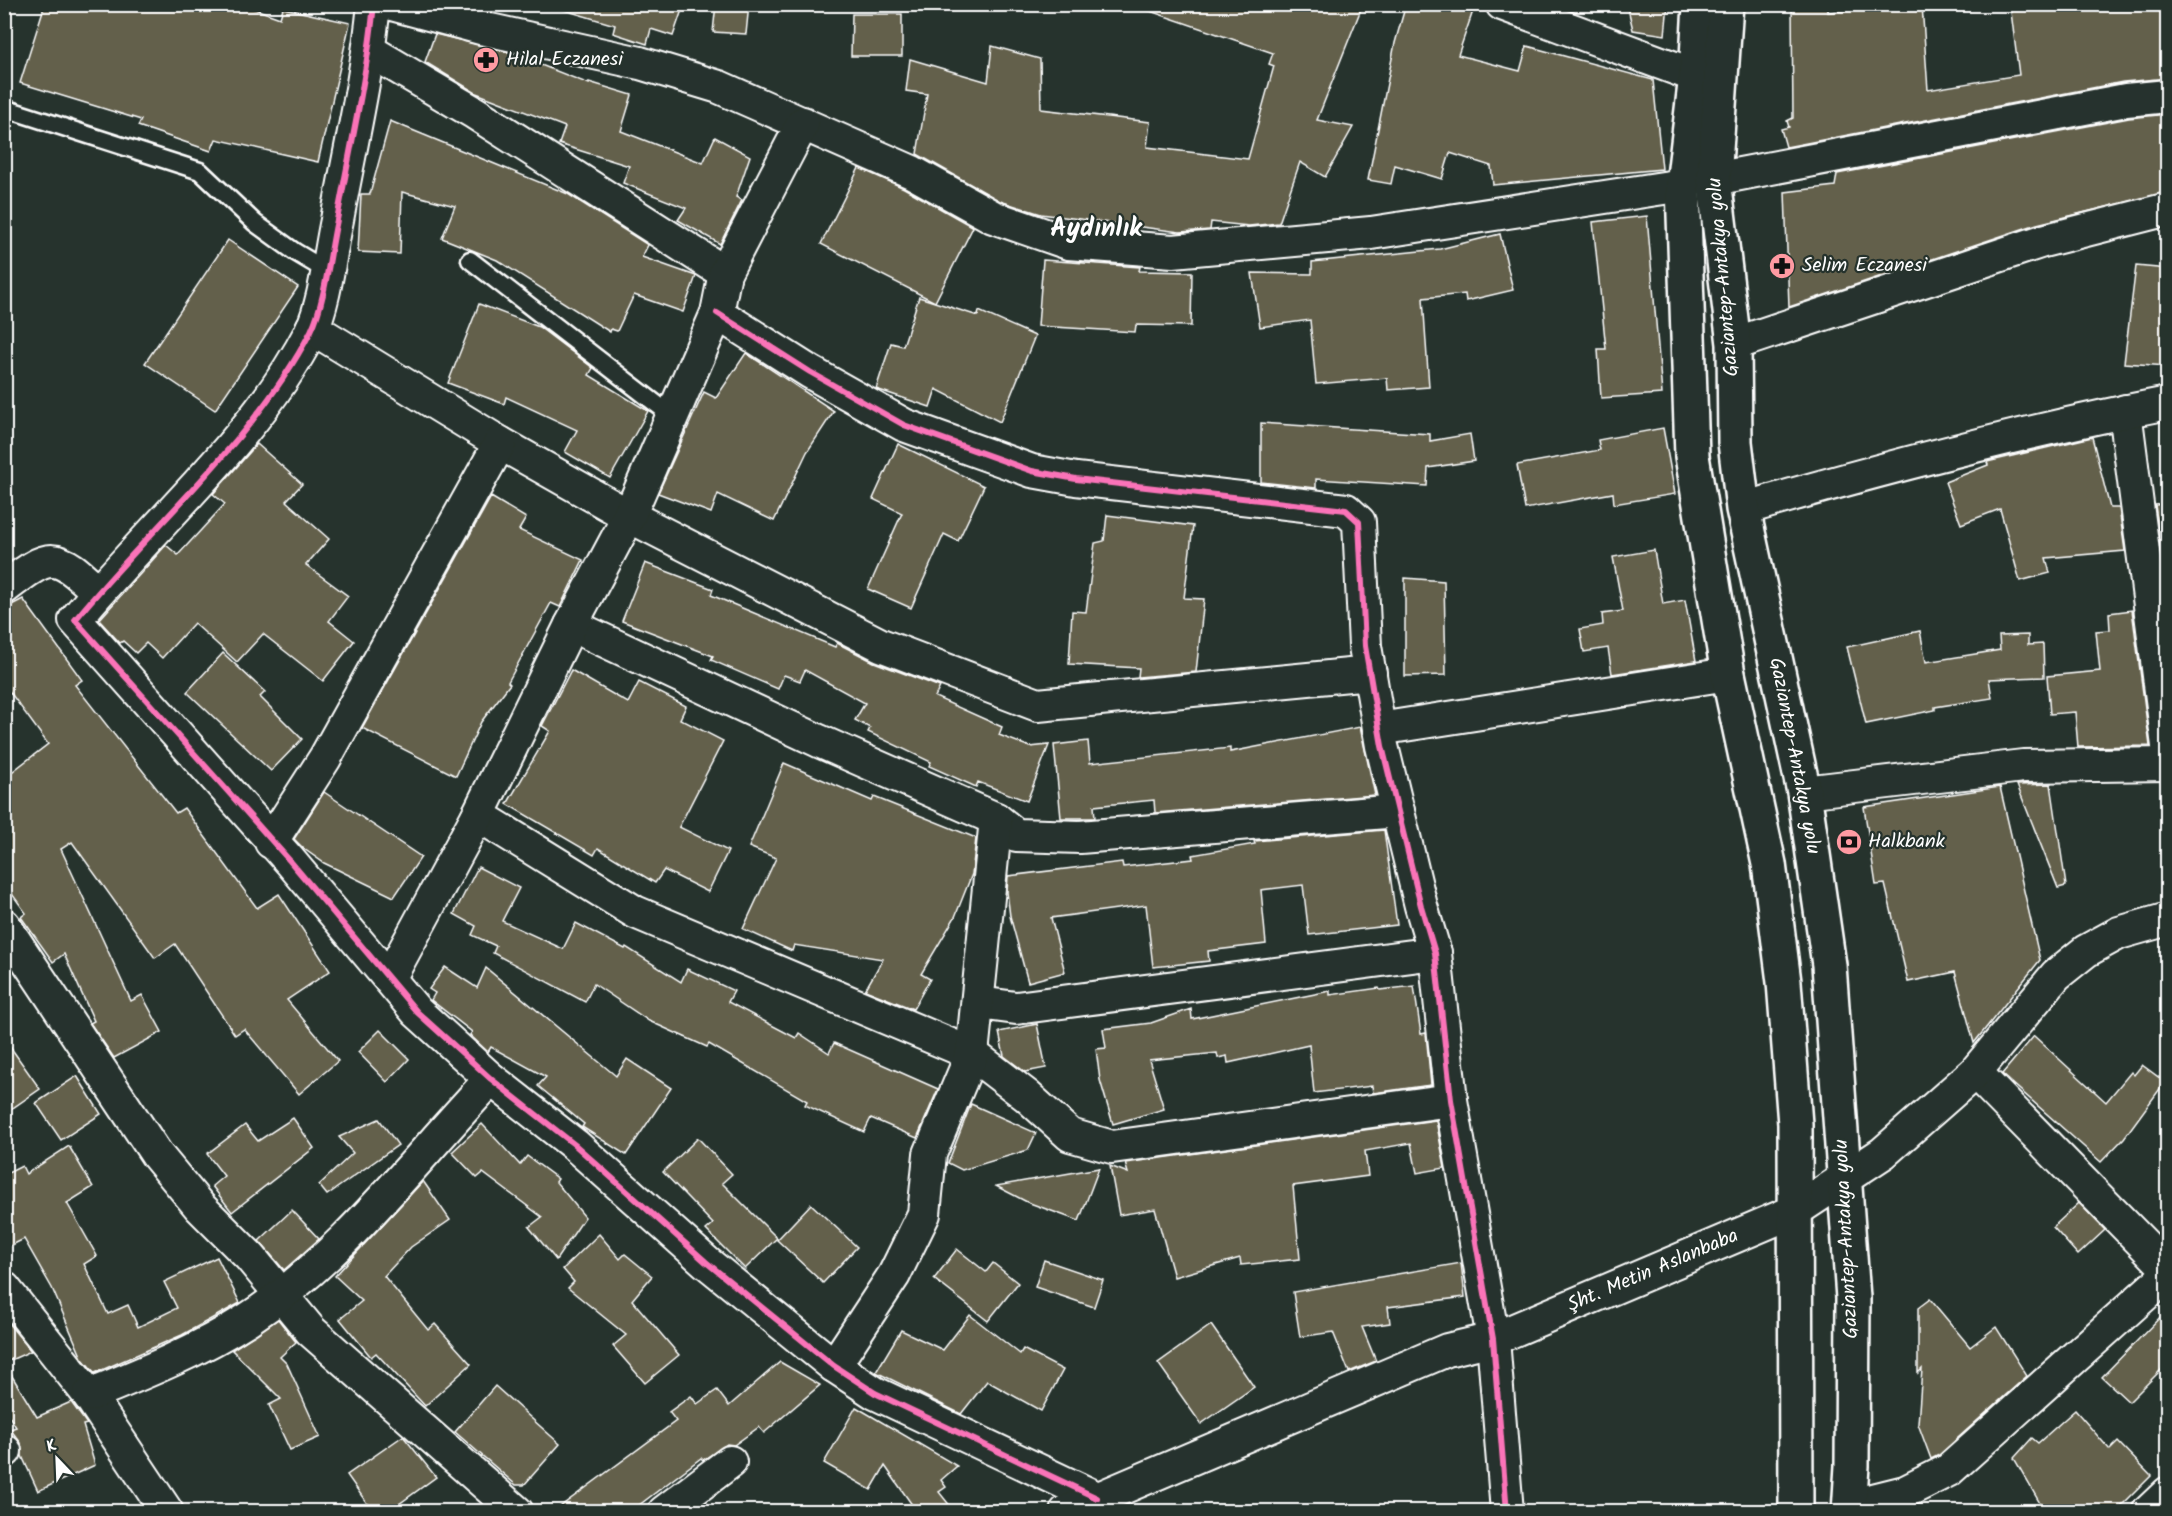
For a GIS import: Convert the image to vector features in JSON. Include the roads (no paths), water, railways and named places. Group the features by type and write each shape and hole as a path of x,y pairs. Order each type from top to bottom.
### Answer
{"main road":[{"name":"Gaziantep-Antakya yolu","path":"1700,4 1696,76 1699,182 1692,456 1728,674 1768,864 1784,982 1795,1124 1796,1512"},
{"name":"Gaziantep-Antakya yolu","path":"1726,4 1699,182 1734,344 1735,442 1743,509 1804,792 1829,965 1853,1298 1852,1466 1849,1509"}],"street":[{"path":"374,4 370,51 327,271 312,328 288,371 253,420 75,620 390,977 417,1012 491,1079 575,1145 706,1262 834,1366 875,1393 1097,1498"},
{"path":"393,4 481,28 640,63 719,87 912,172 993,217 1068,243 1173,251 1371,233 1699,182 2126,100 2168,96"},
{"path":"1502,4 1573,19 1696,76"},
{"path":"370,51 474,113 725,273"},
{"path":"390,977 478,815 571,625 629,516 717,313 725,273 803,123"},
{"path":"1734,344 2043,242 2168,209"},
{"path":"717,313 810,372 904,425 1032,471 1088,480 1346,510 1359,522 1365,646 1379,729 1435,953 1451,1100 1493,1339 1507,1512"},
{"path":"312,328 500,443 629,516 881,645 1038,705 1370,673"},
{"path":"1743,509 1845,479 2064,424 2168,403"},
{"path":"2125,411 2168,746"},
{"path":"272,842 325,758 500,443"},
{"path":"4,588 37,564 58,561 69,564 98,592"},
{"path":"571,625 819,741 996,819 1016,835 1080,837 1398,811"},
{"path":"1379,729 1728,674"},
{"path":"1804,792 2023,766 2168,765"},
{"path":"478,815 635,912 972,1054 1027,1096 1070,1135 1112,1147 1451,1100"},
{"path":"834,1366 894,1275 924,1214 930,1154 972,1054 996,819"},
{"name":"Şht. Metin Aslanbaba","path":"1066,1512 1447,1350 1493,1339 1795,1211 1883,1153 1975,1072 2056,975 2086,951 2119,933 2168,919"},
{"path":"4,925 158,1155 200,1207 250,1257 311,1331 516,1512"},
{"path":"979,1003 1016,1008 1435,953"},
{"path":"1975,1072 2168,1269"},
{"path":"89,1395 191,1353 249,1318 281,1295 344,1239 491,1079"},
{"path":"1849,1509 1905,1492 1949,1470 2168,1274"},
{"path":"4,1287 89,1395 167,1512"},
{"path":"664,1512 730,1462"},
{"path":"2148,1512 2168,1493"}],"lane":[{"path":"4,108 200,171 255,223 295,252 327,271"},
{"path":"470,260 672,416"}],"place":[{"name":"Hilal Eczanesi","path":"486,60"},
{"name":"Selim Eczanesi","path":"1782,266"},
{"name":"Halkbank","path":"1849,842"}],"district":[{"name":"Aydınlık","path":"1096,229"}]}
